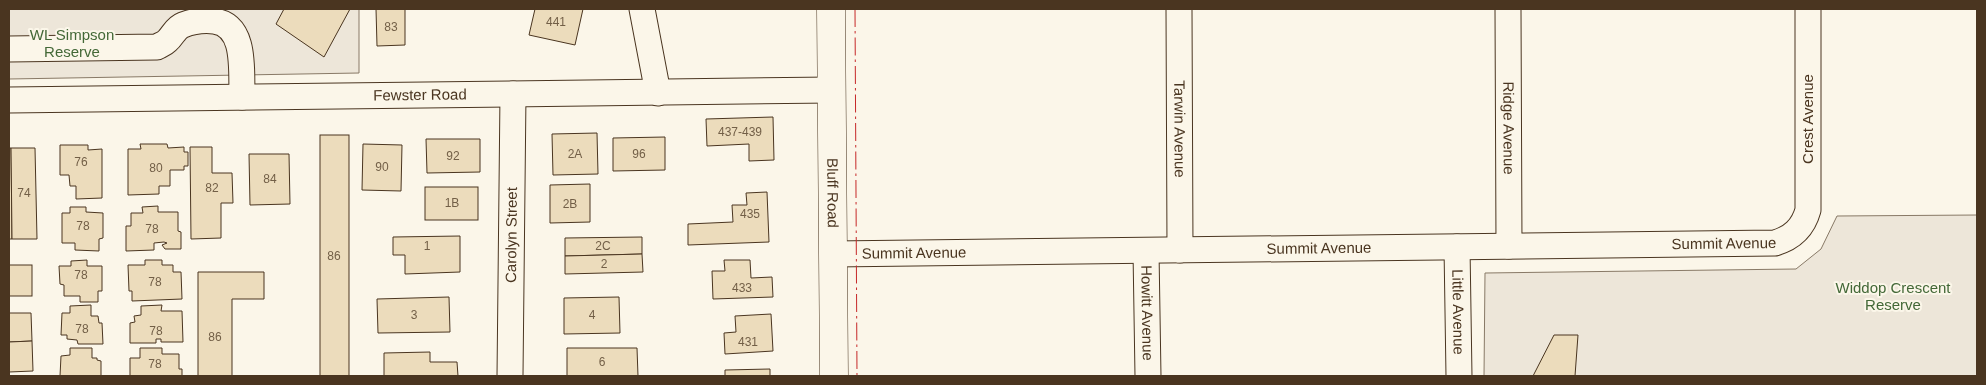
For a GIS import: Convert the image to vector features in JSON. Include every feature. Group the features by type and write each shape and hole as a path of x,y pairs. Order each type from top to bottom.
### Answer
{"main road":[{"name":"Bluff Road","path":"831,9 834,376"}],"street":[{"path":"642,9 658,93"},
{"name":"Tarwin Avenue","path":"1179,9 1180,250"},
{"name":"Ridge Avenue","path":"1508,9 1509,246"},
{"name":"Crest Avenue","path":"1800,228 1809,202 1808,9"},
{"path":"9,49 157,46 166,42 174,31 182,25 208,21 224,22 234,32 239,45 242,97"},
{"name":"Fewster Road","path":"9,100 832,90"},
{"name":"Carolyn Street","path":"510,376 513,94"},
{"name":"Summit Avenue","path":"833,254 1775,243 1784,241 1800,228"},
{"name":"Little Avenue","path":"1457,247 1459,376"},
{"name":"Howitt Avenue","path":"1146,251 1148,376"}],"green space":[{"name":"WL Simpson Reserve","path":"9,9 359,9 359,73 9,79"},
{"name":"Widdop Crescent Reserve","path":"1977,215 1977,376 1484,376 1485,273 1796,269 1821,249 1837,216"}],"building":[{"path":"284,9 350,9 324,57 276,24"},
{"path":"376,9 405,9 405,45 377,46"},
{"path":"535,9 583,9 575,45 529,35"},
{"path":"773,117 774,160 749,161 749,144 707,146 706,119"},
{"path":"597,133 598,174 553,175 552,134"},
{"path":"320,135 349,135 349,376 320,376"},
{"path":"665,137 665,170 613,171 613,138"},
{"path":"426,139 480,139 480,172 427,173"},
{"path":"140,144 167,144 168,148 184,147 184,152 188,152 188,166 184,166 184,170 170,170 170,186 159,186 159,194 128,195 128,149 141,149"},
{"path":"363,144 402,145 401,191 362,190"},
{"path":"60,145 88,145 88,150 102,149 102,198 76,199 76,186 70,186 69,175 60,175"},
{"path":"190,147 212,147 212,173 232,173 233,203 221,203 221,238 191,239"},
{"path":"9,148 11,148 12,239 9,239"},
{"path":"11,148 35,148 37,239 12,239"},
{"path":"249,154 289,154 290,204 250,205"},
{"path":"590,184 590,222 550,223 550,185"},
{"path":"425,187 478,187 478,220 425,220"},
{"path":"767,192 769,242 688,245 688,224 733,222 732,205 747,205 746,193"},
{"path":"158,206 158,212 178,212 178,231 181,232 181,249 165,249 162,245 167,243 164,242 154,243 154,250 126,251 126,226 131,226 131,213 143,213 142,207"},
{"path":"70,207 86,207 86,212 103,213 103,238 99,239 99,251 75,250 75,243 62,243 62,213 70,213"},
{"path":"460,236 460,272 405,274 405,255 393,255 393,237"},
{"path":"642,237 642,254 565,256 565,238"},
{"path":"642,254 643,272 565,274 565,256"},
{"path":"87,260 87,266 102,266 102,291 98,291 98,302 80,302 80,296 64,296 64,285 60,284 59,266 71,266 71,261"},
{"path":"145,260 162,260 162,265 173,265 173,272 181,272 182,299 132,301 132,291 129,291 128,265 145,265"},
{"path":"724,260 750,260 751,278 772,277 773,297 713,299 712,271 725,271"},
{"path":"9,265 32,265 32,296 9,296"},
{"path":"198,272 264,272 264,299 232,299 232,376 198,376"},
{"path":"449,297 450,332 378,333 377,299"},
{"path":"619,297 620,333 564,334 564,298"},
{"path":"91,305 91,316 98,316 99,323 102,323 103,344 78,344 77,340 67,339 67,335 61,335 62,313 70,313 70,306"},
{"path":"162,305 161,311 182,311 183,342 161,342 161,339 156,339 156,343 130,343 130,323 135,322 134,316 141,315 141,306"},
{"path":"9,313 31,313 32,341 9,342"},
{"path":"771,314 773,351 725,354 724,333 736,332 735,316"},
{"path":"1554,335 1578,335 1575,376 1533,376"},
{"path":"32,341 33,371 9,372 9,342"},
{"path":"70,348 92,348 92,358 97,358 97,360 101,361 101,376 60,376 61,356 70,355"},
{"path":"140,348 162,348 162,354 179,354 179,369 182,369 182,376 130,376 130,358 140,358"},
{"path":"567,348 637,348 638,376 567,376"},
{"path":"430,352 430,362 457,362 458,376 384,376 384,353"},
{"path":"770,369 770,376 725,376 725,370"}],"power":[{"path":"855,9 857,376"}]}
